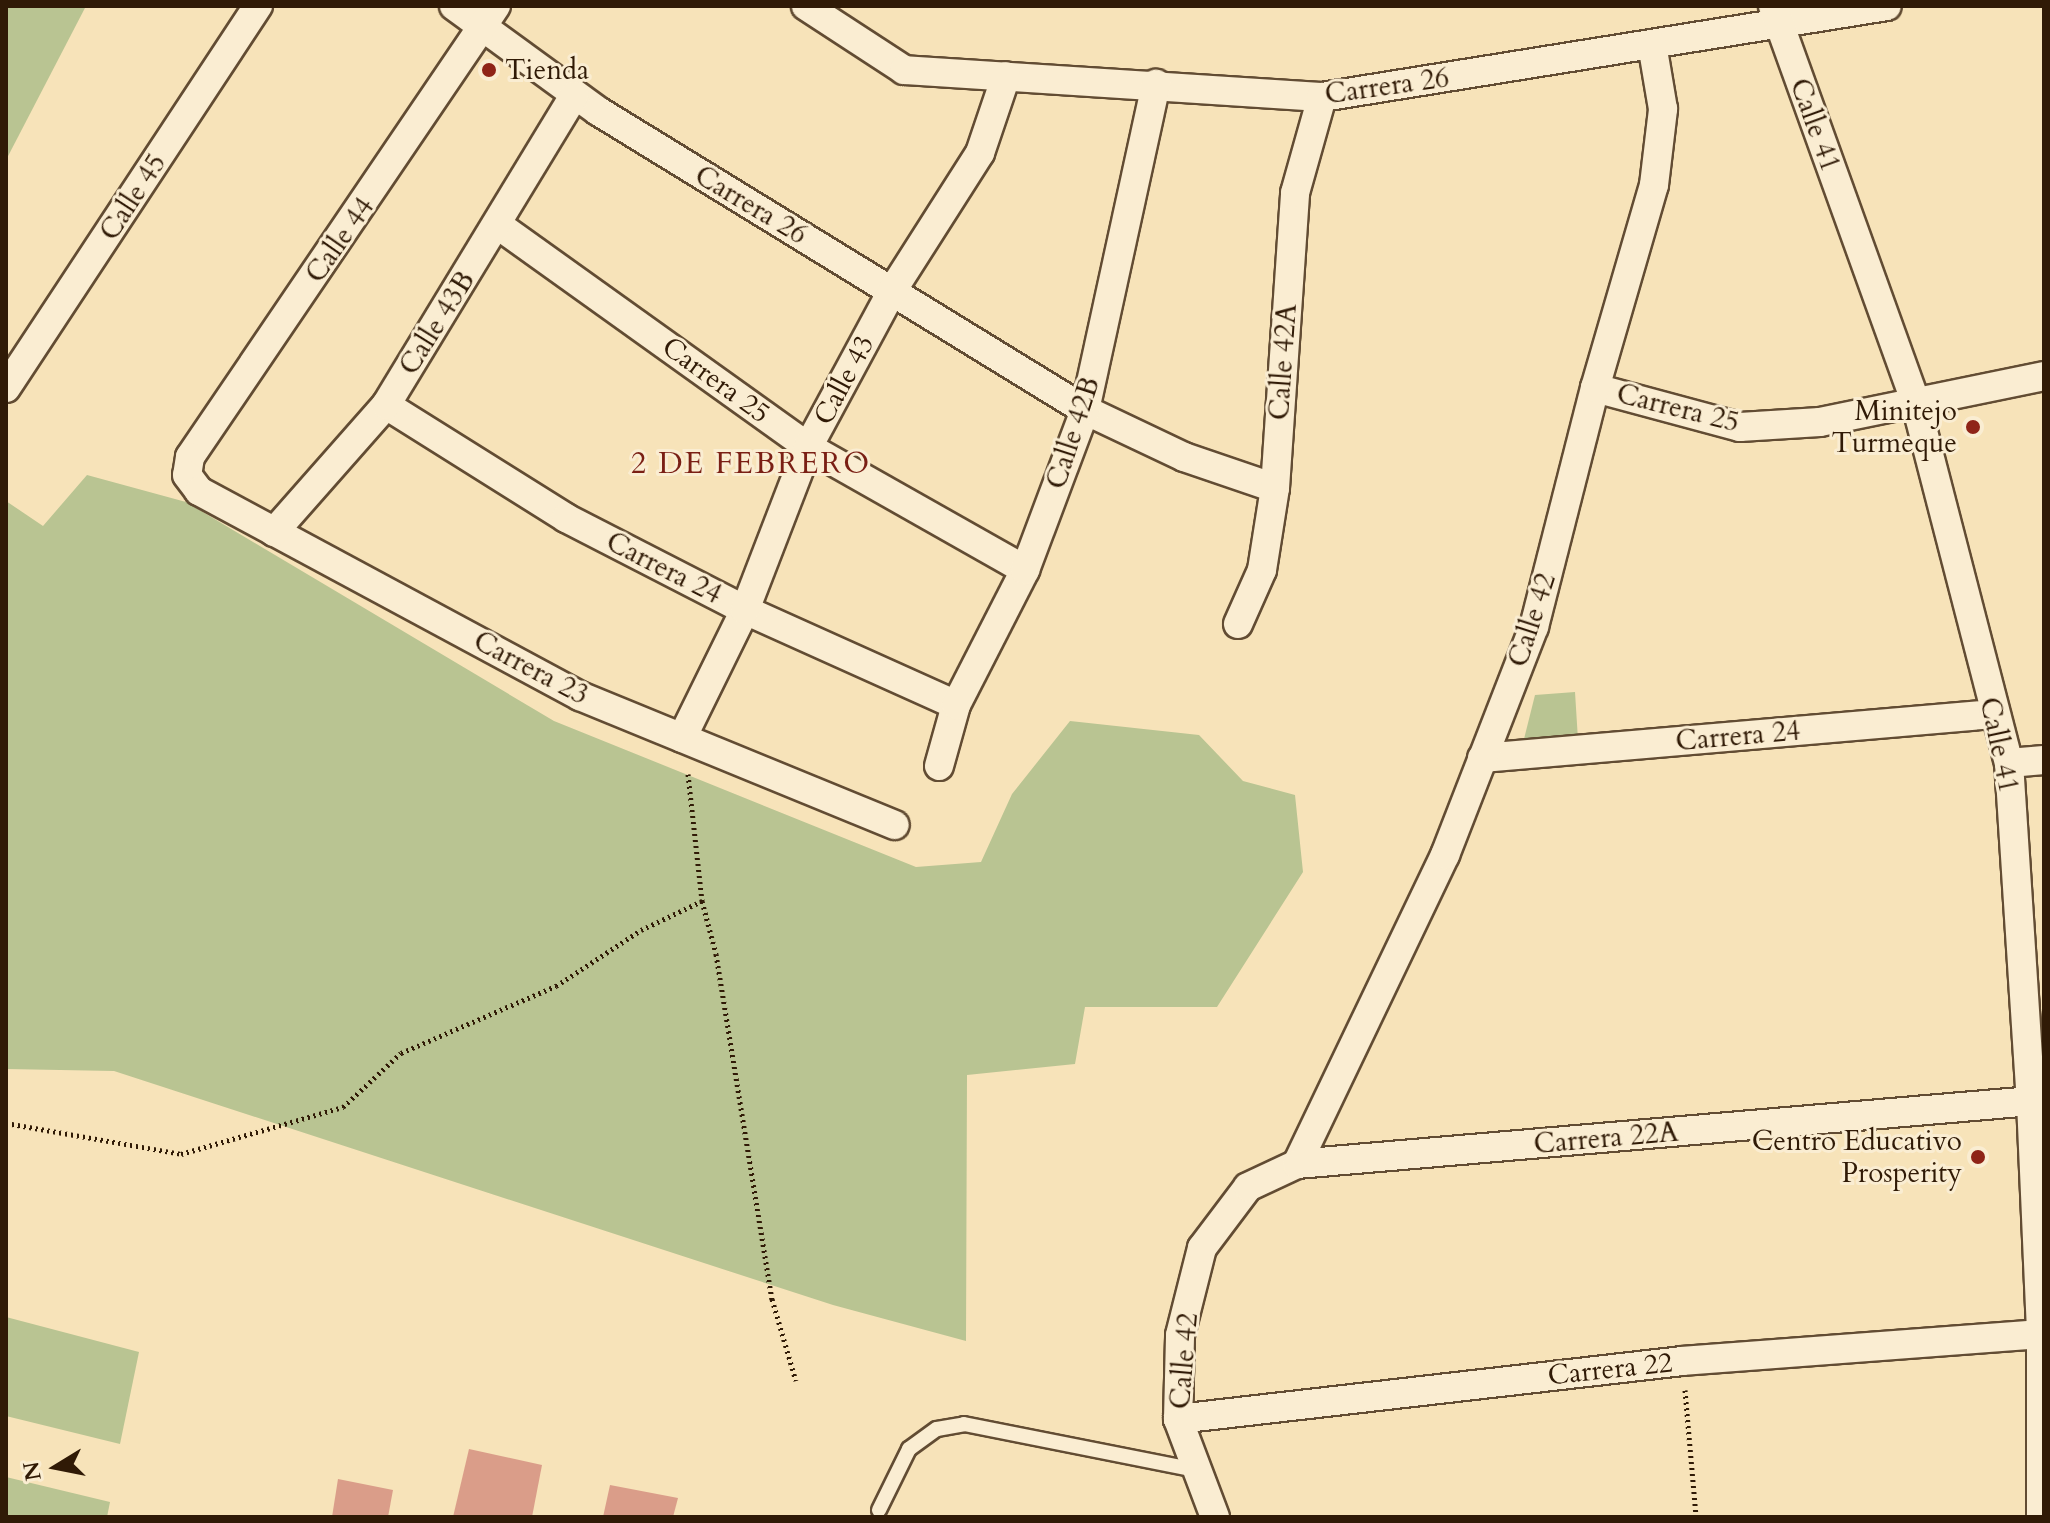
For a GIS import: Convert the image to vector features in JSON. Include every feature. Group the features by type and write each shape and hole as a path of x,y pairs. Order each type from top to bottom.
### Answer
{"street":[{"name":"Calle 45","path":"6,388 258,6"},
{"name":"Carrera 26","path":"454,6 488,15 574,96 1085,410 1184,457 1275,488"},
{"name":"Carrera 26","path":"806,6 904,70 1322,97 1652,44 1775,13 1887,6"},
{"name":"Calle 41","path":"1775,13 1916,404 2009,763 2037,1101 2042,1334 2041,1517"},
{"name":"Calle 44","path":"187,475 190,457 381,181 488,15"},
{"name":"Calle 42","path":"1297,1164 1445,855 1534,627 1595,388 1654,185 1663,109 1652,44"},
{"name":"Calle 43","path":"682,738 745,610 808,447 892,291 980,153 1006,76"},
{"name":"Calle 42B","path":"939,766 956,705 1025,570 1085,410 1156,84"},
{"name":"Calle 43B","path":"274,532 386,405 574,96"},
{"name":"Calle 42A","path":"1238,624 1262,570 1275,488 1295,193 1322,97"},
{"name":"Carrera 25","path":"498,225 808,447 1025,570"},
{"name":"Carrera 25","path":"1595,388 1740,427 1820,422 2044,376"},
{"name":"Carrera 24","path":"386,405 566,518 745,610 956,705"},
{"name":"Carrera 23","path":"187,475 199,491 580,696 895,825"},
{"name":"Carrera 24","path":"1482,758 1994,714"},
{"path":"2009,763 2044,760"},
{"name":"Carrera 22A","path":"1202,1248 1248,1187 1297,1164 2037,1101"},
{"name":"Calle 42","path":"1202,1248 1180,1335 1178,1419 1215,1517"},
{"name":"Carrera 22","path":"1178,1419 1682,1361 2042,1334"}],"lane":[{"path":"879,1510 909,1449 937,1429 964,1424 1196,1470"}],"path":[{"path":"682,738 702,901 716,954 772,1299 796,1381"},
{"path":"6,1123 181,1154 343,1107 401,1053 556,986 641,930 702,901"},
{"path":"1682,1361 1696,1517"}],"green space":[{"path":"6,6 86,6 6,160"},
{"path":"87,475 186,502 554,721 916,867 981,862 1012,794 1070,721 1199,735 1243,781 1295,795 1303,872 1217,1007 1085,1007 1075,1064 967,1075 966,1341 833,1305 114,1071 6,1069 6,501 43,526"},
{"path":"1575,692 1578,740 1522,747 1535,695"},
{"path":"6,1317 139,1352 120,1444 6,1416"},
{"path":"6,1477 110,1502 107,1517 6,1517"}],"building":[{"path":"469,1449 542,1465 532,1517 453,1517"},
{"path":"338,1479 393,1490 388,1517 332,1517"},
{"path":"610,1485 678,1498 673,1517 603,1517"}],"place":[{"name":"Tienda","path":"489,70"},
{"name":"Minitejo Turmeque","path":"1973,427"},
{"name":"Centro Educativo Prosperity","path":"1978,1157"}],"district":[{"name":"2 DE FEBRERO","path":"751,464"}]}
